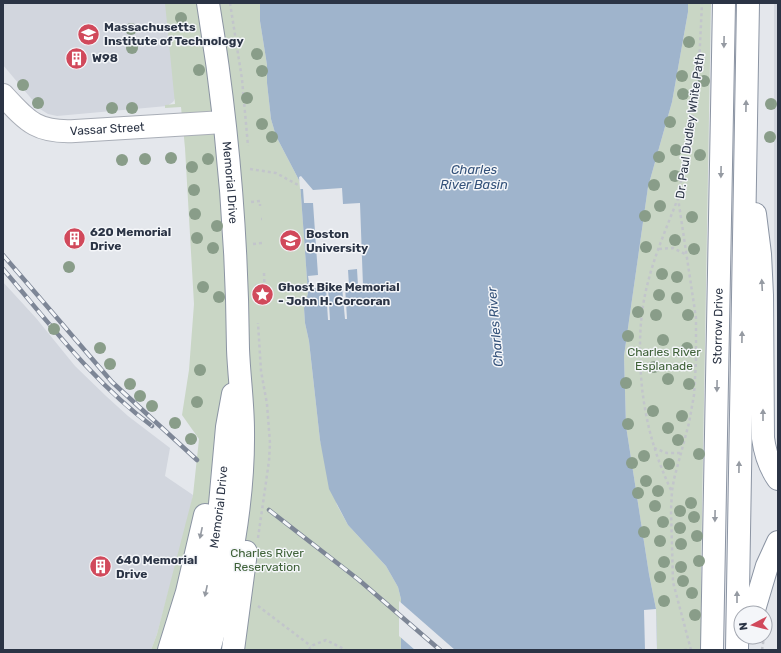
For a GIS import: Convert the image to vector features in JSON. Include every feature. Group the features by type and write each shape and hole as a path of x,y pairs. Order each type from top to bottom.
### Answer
{"main road":[{"name":"Memorial Drive","path":"190,650 203,602 235,428 238,363 232,203 218,70 208,3"},
{"name":"Storrow Drive","path":"698,650 724,3"},
{"name":"Storrow Drive","path":"737,650 748,3"},
{"name":"Vassar Street","path":"3,95 31,123 39,127 55,131 83,131 224,122"},
{"path":"745,145 760,254 762,295 763,438 768,460 778,479"},
{"name":"Memorial Drive","path":"209,650 222,600 235,536 241,478 235,428"},
{"path":"169,650 187,592 198,548 212,472 235,428"},
{"path":"233,650 252,511 254,482 235,428"},
{"path":"756,605 774,549 778,529"}],"path":[{"name":"Dr. Paul Dudley White Path","path":"698,650 672,582 672,492 689,423 694,395 697,337 696,318 678,198 698,86 702,3"},
{"path":"250,169 276,173 300,186"},
{"path":"297,184 297,189"},
{"path":"672,492 654,448 645,413 642,395 640,336 646,288 678,198"},
{"path":"251,202 260,201 260,206"},
{"path":"253,244 262,243"},
{"path":"659,249 673,248 686,254"},
{"path":"264,273 266,285 265,299 271,299"},
{"path":"254,286 266,285"},
{"path":"654,448 667,453 681,452"},
{"path":"255,603 311,646"},
{"path":"309,650 311,646 326,640 346,650"},
{"path":"684,650 698,650"}],"shaded area":[{"name":"Massachusetts Institute of Technology","path":"3,3 170,3 176,97 173,102 167,106 57,116 48,114 40,109 3,65"},
{"path":"774,3 778,3 778,344 774,237"},
{"path":"3,282 36,318 75,366 128,416 170,448 165,476 193,495 189,516 157,634 151,650 3,650"}],"green space":[{"name":"Charles River Reservation","path":"165,3 260,3 260,21 267,65 267,83 271,119 276,136 300,182 308,293 304,308 305,323 309,341 320,440 337,505 348,525 386,566 398,587 401,599 401,650 151,650 157,634 193,495 199,439 182,415 189,370 194,304 185,148 181,107 165,108 165,105 175,104"},
{"name":"Charles River Esplanade","path":"688,3 711,3 701,570 701,650 657,650 656,609 649,574 626,426 624,356 648,187 672,102 688,12"}],"water":[{"name":"Charles River Basin","path":"260,3 688,3 688,12 672,102 648,187 624,356 626,426 649,574 656,609 657,650 401,650 401,599 398,587 386,566 348,525 329,489 320,440 309,341 305,323 304,308 308,293 300,182 276,136 271,119 267,83 267,65 260,21"}],"pier":[{"path":"301,176 313,190 342,188 343,204 360,203 363,286 358,286 357,269 348,270 349,286 345,286 347,319 345,319 342,287 328,287 330,320 328,320 326,288 310,288 308,276 318,275 313,203 304,203 303,189 300,189 299,177"},
{"path":"399,601 455,650 415,650 399,636"},
{"path":"656,609 657,650 645,650 644,610"}],"railway":[{"path":"3,255 112,382 197,460"},
{"path":"3,269 73,352 111,391 152,426"},
{"path":"269,510 359,580 440,650"}],"place":[{"name":"Massachusetts Institute of Technology","path":"88,34"},
{"name":"W98","path":"77,58"},
{"name":"620 Memorial Drive","path":"74,239"},
{"name":"Boston University","path":"290,241"},
{"name":"Ghost Bike Memorial - John H. Corcoran","path":"262,294"},
{"name":"640 Memorial Drive","path":"100,567"}],"water label":[{"name":"Charles River","path":"495,327"}]}
